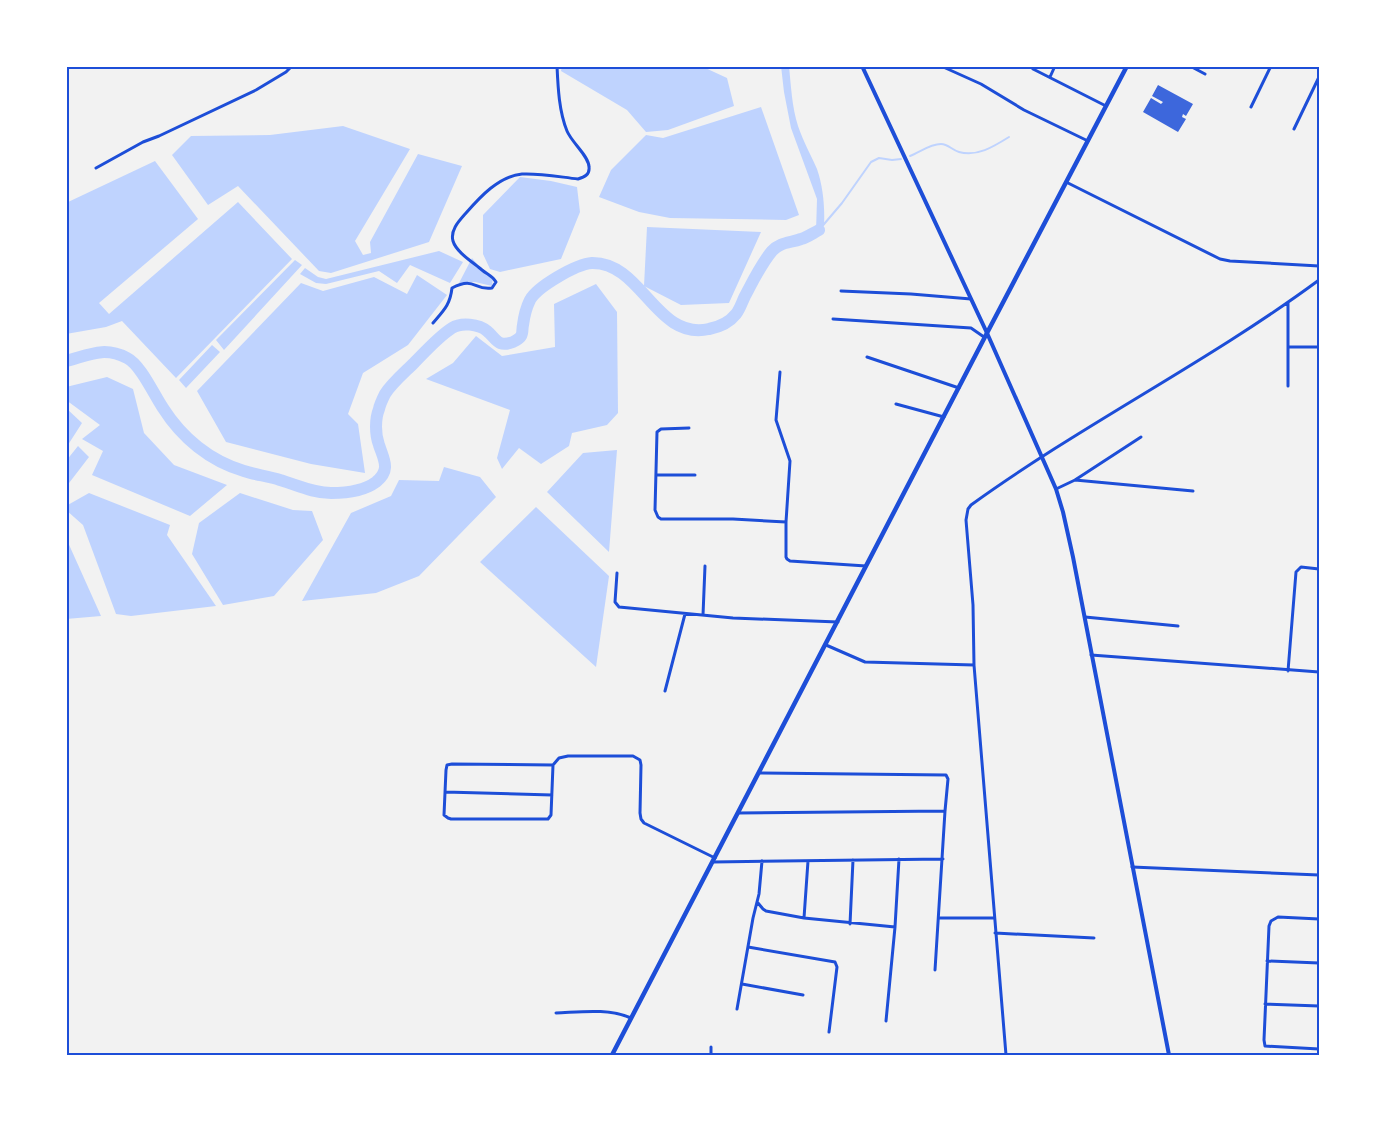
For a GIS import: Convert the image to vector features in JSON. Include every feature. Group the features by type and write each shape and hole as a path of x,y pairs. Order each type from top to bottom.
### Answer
{"main road":[{"path":"612,1055 1127,66"}],"street":[{"path":"96,168 143,142 256,90 292,66"},
{"path":"433,322 451,300 452,288 464,283 472,283 489,290 495,282 493,276 457,250 453,240 453,231 459,221 481,196 514,175 578,179 588,174 589,163 567,130 561,109 557,66"},
{"path":"862,66 971,299 985,335 1056,489 1085,617 1169,1055"},
{"path":"941,66 981,84 1024,110 1088,141"},
{"path":"1050,77 1055,66"},
{"path":"1190,66 1205,74"},
{"path":"1251,108 1271,66"},
{"path":"1033,69 1106,106"},
{"path":"1294,129 1319,77"},
{"path":"1066,182 1220,259 1319,266"},
{"path":"1006,1055 974,665 974,605 966,520 968,509 1014,474 1161,384 1288,303 1319,280"},
{"path":"842,291 971,299"},
{"path":"1288,303 1288,386"},
{"path":"833,319 971,328 985,335"},
{"path":"1289,347 1319,347"},
{"path":"867,357 959,388"},
{"path":"780,372 776,420 790,455 785,553 787,559 866,566"},
{"path":"896,404 944,417"},
{"path":"689,428 661,429 657,432 656,515 661,519 786,522"},
{"path":"1056,489 1075,480 1141,437"},
{"path":"656,475 695,475"},
{"path":"1075,480 1193,491"},
{"path":"703,615 705,566"},
{"path":"1288,670 1296,572 1301,567 1319,569"},
{"path":"617,573 615,602 619,607 685,614 838,622"},
{"path":"664,692 685,614"},
{"path":"1085,617 1178,626"},
{"path":"826,645 865,662 974,665"},
{"path":"1091,655 1319,672"},
{"path":"553,765 449,764 446,767 444,815 451,819 548,819 551,815 553,765 559,758 633,756 640,760 641,765 640,813 644,823 714,860 943,859"},
{"path":"759,773 946,775 948,779 935,970"},
{"path":"445,792 552,795"},
{"path":"738,813 945,811"},
{"path":"886,1021 899,859"},
{"path":"737,1009 753,918 758,902 762,861"},
{"path":"804,918 808,861"},
{"path":"850,924 853,861"},
{"path":"1132,867 1319,875"},
{"path":"758,902 766,911 804,918 895,927"},
{"path":"1319,919 1278,917 1271,921 1264,1040 1265,1046 1319,1049"},
{"path":"939,918 994,918"},
{"path":"995,933 1094,938"},
{"path":"748,946 835,962 837,967 829,1032"},
{"path":"1267,961 1319,963"},
{"path":"742,984 803,995"},
{"path":"1265,1004 1319,1006"},
{"path":"556,1013 609,1011 631,1018"},
{"path":"711,1047 711,1055"}],"water":[{"path":"562,66 701,66 727,78 734,106 668,130 646,132 627,110 561,71"},
{"path":"781,66 789,66 796,119 821,182 824,225 816,232 817,199 791,128"},
{"path":"761,107 799,215 786,220 670,218 639,212 599,197 611,170 646,135 663,138"},
{"path":"343,126 410,149 355,241 363,255 371,253 370,242 418,154 462,166 429,242 331,273 319,271 238,186 208,205 172,155 191,136 270,135"},
{"path":"155,161 198,219 99,303 109,314 238,202 292,259 176,378 122,321 106,327 66,334 66,203"},
{"path":"520,177 577,187 580,212 561,259 500,272 490,269 483,254 483,215"},
{"path":"647,227 761,232 729,303 681,305 644,286"},
{"path":"439,251 463,262 450,283 410,265 397,283 379,271 326,284 316,283 300,274 305,268 318,277 326,279"},
{"path":"472,258 482,270 493,277 492,286 475,282 459,283"},
{"path":"295,260 302,265 224,350 216,340"},
{"path":"417,275 447,295 408,345 363,373 348,414 358,424 365,473 311,464 226,442 197,391 301,283 323,291 374,277 407,294"},
{"path":"596,284 617,312 618,413 607,425 572,433 569,446 541,464 519,448 502,469 497,458 510,410 426,379 453,363 476,336 502,356 555,347 554,304"},
{"path":"212,345 220,352 186,388 179,380"},
{"path":"107,377 133,389 144,433 174,465 227,485 190,516 92,475 103,451 82,439 100,425 66,400 66,387"},
{"path":"66,408 82,423 66,448"},
{"path":"78,446 89,457 66,487 66,461"},
{"path":"617,450 609,552 547,492 583,453"},
{"path":"444,467 480,477 496,497 419,576 376,593 302,601 351,513 391,496 399,480 439,481"},
{"path":"89,493 170,525 167,535 216,606 131,616 116,614 83,525 66,510 66,506"},
{"path":"240,493 293,510 312,511 323,540 274,596 223,605 192,554 199,523"},
{"path":"536,507 609,576 596,667 480,562"},
{"path":"66,538 101,616 66,619"}],"building":[{"path":"1158,85 1193,104 1186,116 1183,114 1182,117 1186,119 1178,132 1143,112 1151,98 1161,104 1163,102 1152,96"}],"waterway":[{"path":"910,156 937,144 946,145 959,152 979,152 1009,137"},
{"path":"819,230 842,203 871,162 879,158 901,159"},
{"path":"66,361 104,352 119,354 127,358 142,373 179,429 208,455 232,467 318,492 354,491 366,488 381,478 384,473 385,465 376,427 385,394 432,345 452,328 465,324 475,325 487,331 500,343 513,342 522,335 526,309 534,295 548,283 567,272 592,263 609,266 624,275 675,324 691,330 713,328 727,322 736,314 761,267 775,248 819,230"}]}
